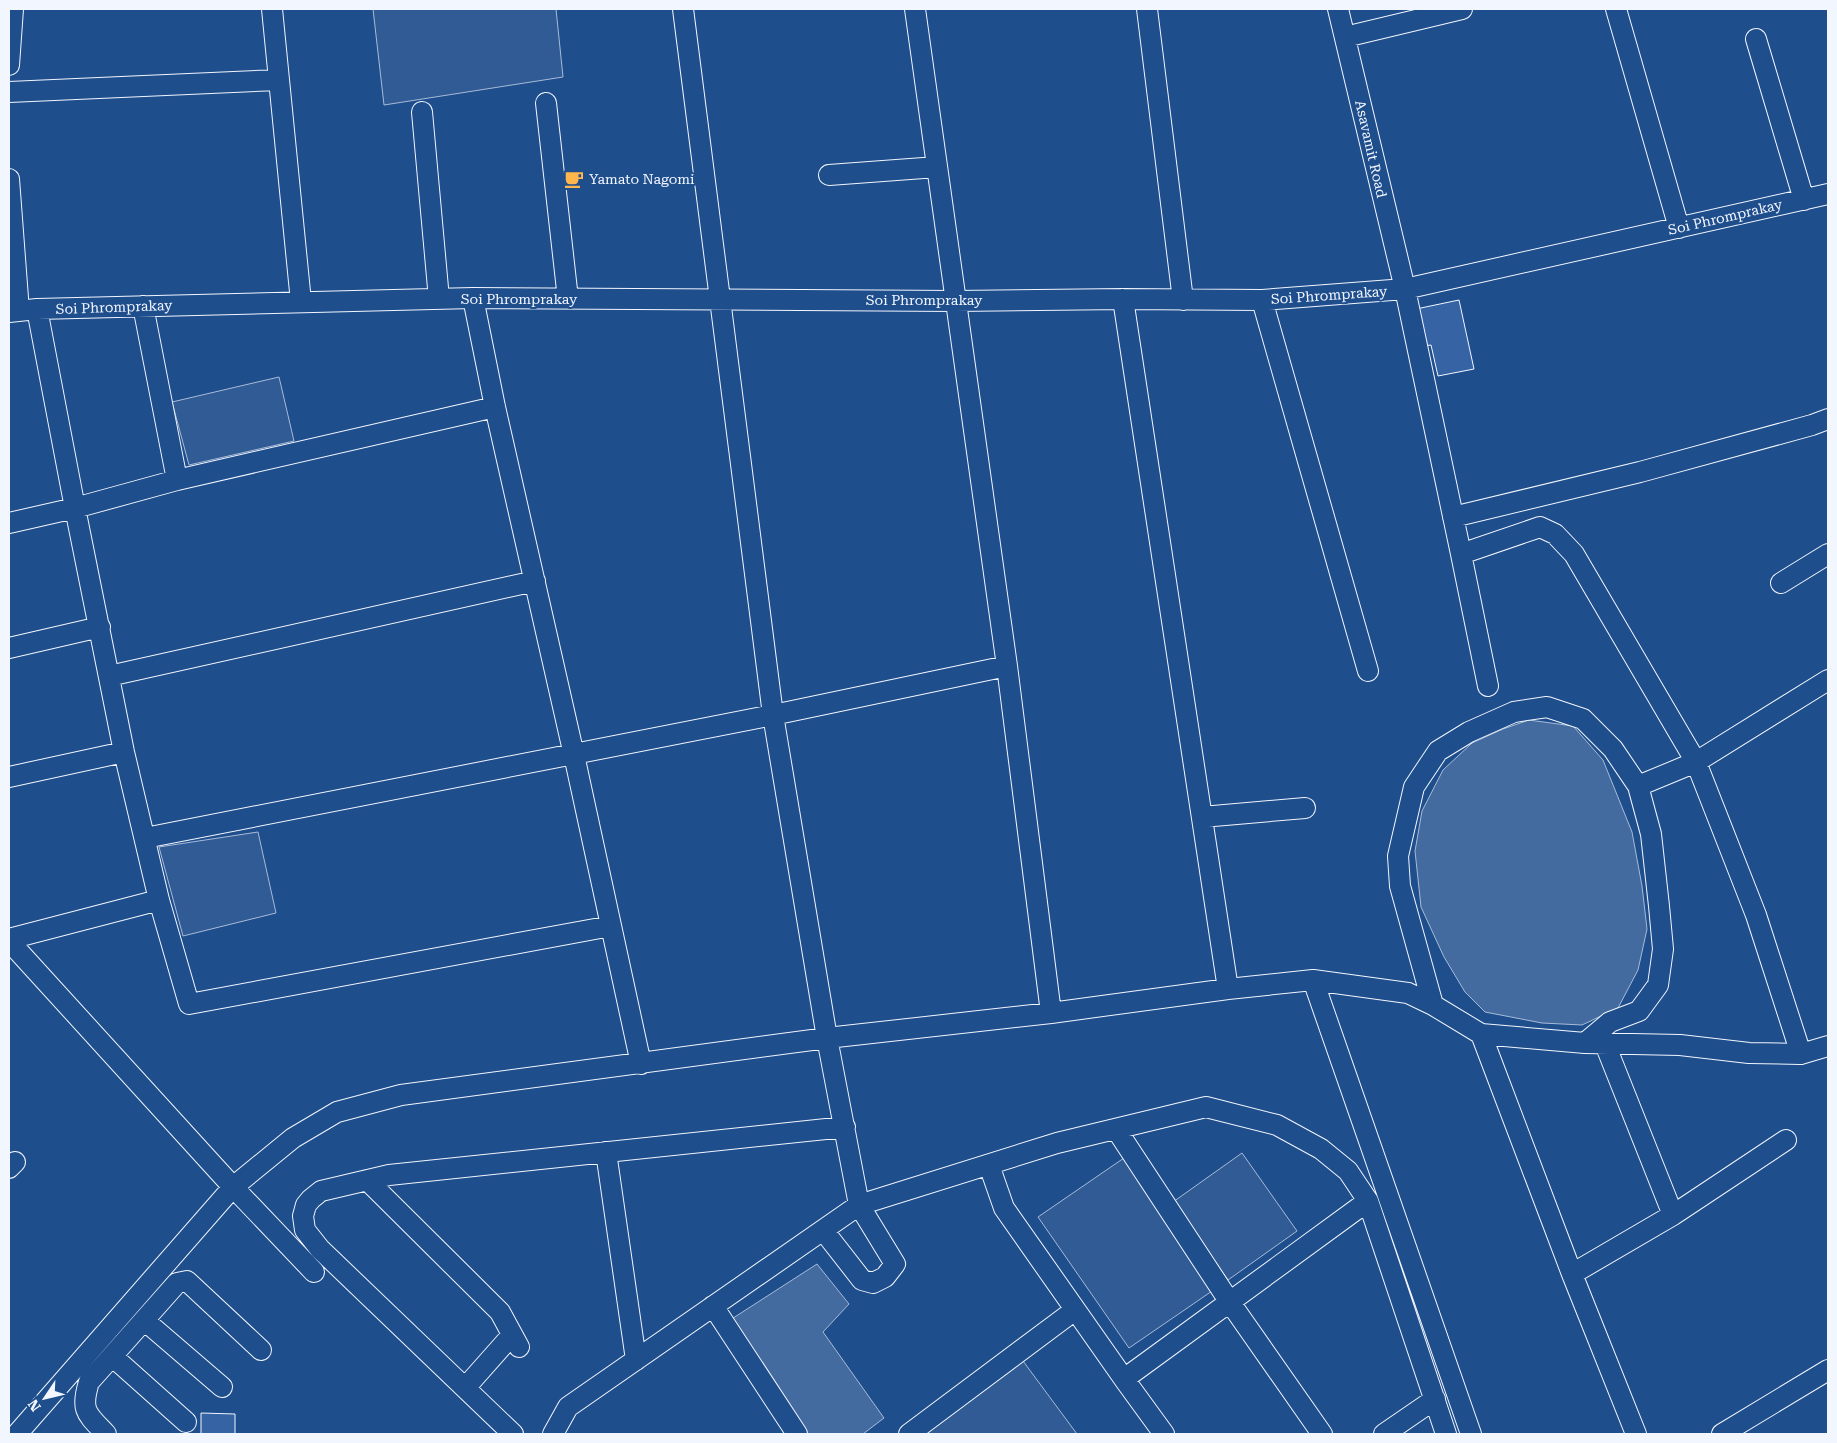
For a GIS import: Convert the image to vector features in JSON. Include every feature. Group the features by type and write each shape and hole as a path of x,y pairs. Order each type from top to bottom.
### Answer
{"street":[{"path":"9,65 13,9"},
{"path":"272,9 301,302"},
{"path":"683,9 773,715 827,1038 859,1205 895,1264 885,1277 872,1283 862,1280 823,1230"},
{"path":"915,9 1007,666 1051,1013"},
{"path":"1147,9 1183,300"},
{"name":"Asavamit Road","path":"1338,9 1405,289 1488,686"},
{"path":"1345,37 1462,9"},
{"path":"1616,9 1678,228"},
{"path":"1756,39 1804,200"},
{"path":"9,92 279,80"},
{"path":"546,103 568,299"},
{"path":"422,112 439,299"},
{"path":"829,175 937,167"},
{"path":"9,179 22,311 75,508 124,752 159,900 189,1004 611,926"},
{"name":"Soi Phromprakay","path":"22,311 143,306 473,298 955,301 1262,300 1405,289 1828,194"},
{"path":"473,298 495,407 574,754 641,1064"},
{"path":"1123,299 1228,988"},
{"path":"1262,300 1368,671"},
{"path":"143,306 176,480"},
{"path":"9,523 75,508 176,480 495,407"},
{"path":"1453,517 1640,472 1828,419"},
{"path":"1461,554 1540,528 1555,534 1574,554 1696,762 1756,915 1801,1054"},
{"path":"1781,583 1828,554"},
{"path":"109,676 535,582"},
{"path":"9,648 100,627"},
{"path":"145,838 773,715 1007,666"},
{"path":"1638,786 1696,762 1828,680"},
{"path":"1434,1005 1400,886 1398,856 1414,787 1438,751 1469,732 1514,712 1548,707 1583,719 1613,750 1638,786 1651,834 1659,906 1663,949 1658,985 1638,1011 1610,1022 1584,1043"},
{"path":"9,777 124,752"},
{"path":"1202,817 1305,808"},
{"path":"159,900 9,940 233,1187 314,1272"},
{"path":"17,1434 233,1187 293,1138 337,1112 401,1095 827,1038 1051,1013 1228,988 1313,980 1408,993 1434,1005 1481,1034 1584,1043 1680,1045 1748,1053 1801,1054 1828,1046"},
{"path":"1313,980 1471,1434"},
{"path":"1481,1034 1572,1274 1636,1434"},
{"path":"1605,1044 1673,1215"},
{"path":"553,1434 568,1407 859,1205 1057,1143 1206,1107 1277,1125 1321,1149 1348,1171 1368,1201 1446,1434"},
{"path":"513,1434 320,1249 305,1230 303,1216 306,1206 321,1191 389,1175 845,1127"},
{"path":"1116,1129 1229,1301 1322,1434"},
{"path":"1572,1274 1673,1215 1786,1140"},
{"path":"606,1152 636,1360"},
{"path":"989,1165 1004,1208 1164,1434"},
{"path":"367,1180 500,1312 515,1341 465,1388"},
{"path":"1124,1378 1368,1201"},
{"path":"106,1434 87,1414 84,1398 89,1382 178,1283 187,1280 261,1350"},
{"path":"713,1306 798,1434"},
{"path":"909,1434 1075,1310"},
{"path":"144,1320 222,1387"},
{"path":"112,1356 186,1422"},
{"path":"1722,1434 1828,1370"},
{"path":"1384,1434 1435,1399"}],"shaded area":[{"path":"373,9 556,9 563,77 384,105"},
{"path":"279,377 294,441 189,465 172,402"},
{"path":"1529,720 1573,726 1603,760 1632,832 1642,886 1647,929 1638,970 1618,1008 1582,1025 1542,1023 1485,1012 1465,992 1444,957 1421,907 1415,851 1422,811 1443,770 1472,743"},
{"path":"258,832 276,913 183,936 159,847"},
{"path":"1242,1153 1297,1231 1228,1280 1173,1202"},
{"path":"1124,1158 1215,1289 1129,1348 1038,1217"},
{"path":"817,1264 849,1304 823,1332 884,1418 863,1434 808,1434 727,1322"},
{"path":"1023,1361 1077,1434 925,1434"}],"building":[{"path":"1459,300 1474,369 1438,376 1431,345 1423,346 1416,309"},
{"path":"201,1413 235,1414 235,1434 201,1434"}],"place":[{"name":"Yamato Nagomi","path":"574,179"}]}
